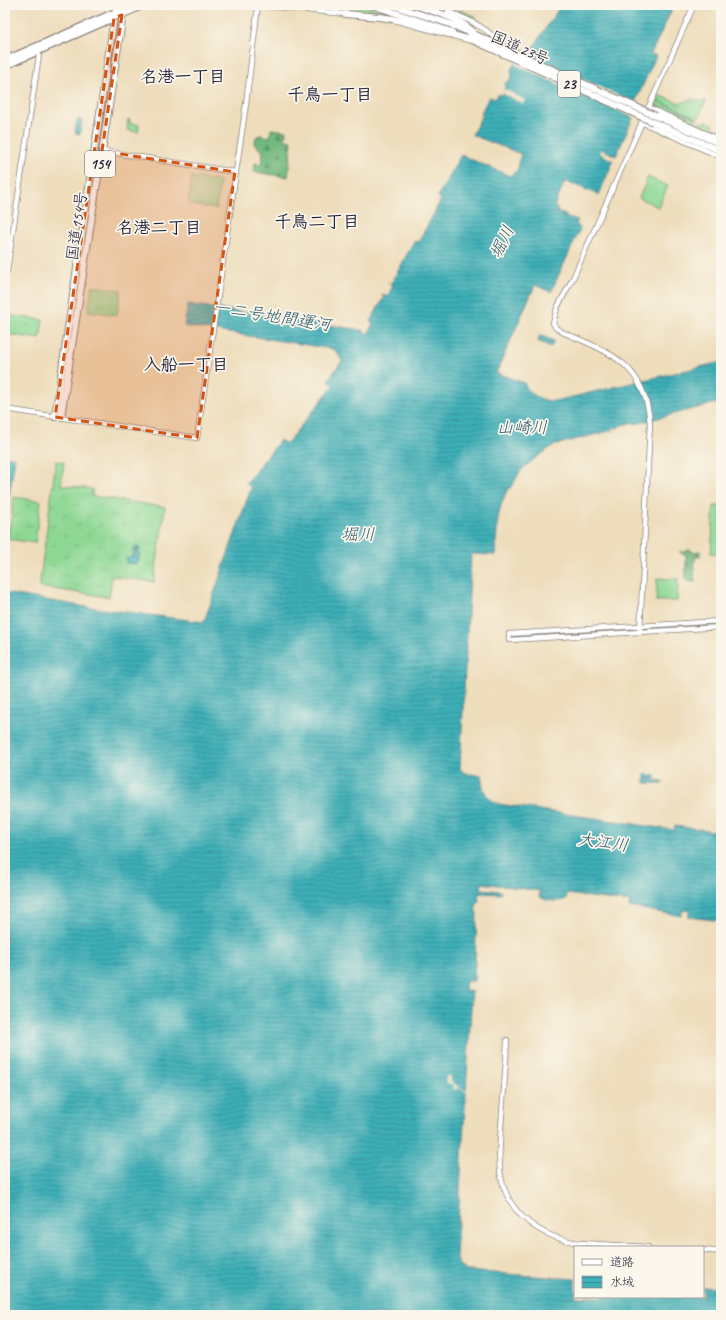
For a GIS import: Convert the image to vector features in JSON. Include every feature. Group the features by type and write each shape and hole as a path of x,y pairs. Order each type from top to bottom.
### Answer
{"highway":[{"path":"115,12 122,15 144,5"},
{"name":"国道23号","path":"372,5 473,37"},
{"name":"国道23号","path":"392,5 425,15 653,122 721,151"},
{"name":"23","path":"415,5 450,17 466,26 473,37"},
{"name":"国道154号","path":"58,417 102,151 122,15 126,6"},
{"name":"国道154号","path":"58,417 115,12 126,6"},
{"name":"23","path":"345,14 386,18 473,37"},
{"name":"国道23号","path":"486,43 721,144"}],"main road":[{"path":"5,66 115,12"},
{"path":"5,60 115,12"}],"street":[{"path":"5,409 197,438 236,172 258,5 345,14"},
{"path":"307,5 335,7 347,5"},
{"path":"640,632 650,423 646,400 636,379 621,361 610,353 562,332 556,328 553,323 557,308 572,278 694,5"},
{"path":"448,11 488,31 493,36"},
{"path":"7,271 39,55 37,51"},
{"path":"648,107 721,141"},
{"path":"641,122 721,157"},
{"path":"102,151 236,172"},
{"path":"721,621 509,634 510,640 721,627"},
{"path":"507,1040 500,1158 501,1178 511,1203 534,1227 552,1236 570,1242 631,1246"},
{"path":"704,1250 721,1252"}],"highlighted area":[{"path":"122,15 102,151 235,172 197,438 55,417 114,18"}],"green space":[{"path":"362,5 399,18 357,12 352,7"},
{"path":"459,10 475,16 473,21 458,13"},
{"path":"658,95 680,103 694,99 706,101 698,118 656,100"},
{"path":"656,100 697,119 695,124 656,105"},
{"path":"128,119 130,120 129,123 139,125 138,132 127,130"},
{"path":"706,121 714,125 711,132 698,125 700,122 705,124"},
{"path":"271,129 286,131 285,140 292,141 288,177 254,172 255,163 262,164 263,152 254,144 256,137 260,135 270,137"},
{"path":"192,177 220,181 216,209 188,204"},
{"path":"648,177 668,186 658,207 639,198"},
{"path":"92,286 121,290 117,315 88,311"},
{"path":"5,315 43,320 40,339 5,334"},
{"path":"56,461 64,462 61,485 92,489 92,496 165,507 154,582 112,576 109,597 39,587"},
{"path":"14,497 41,501 35,543 8,539"},
{"path":"714,506 721,506 721,554 711,553"},
{"path":"691,550 691,552 700,551 700,556 695,558 694,579 697,581 692,582 686,580 686,555 679,552 686,552"},
{"path":"657,578 678,579 677,601 656,601"}],"water":[{"path":"561,5 674,5 651,54 656,56 629,116 633,118 616,156 602,149 599,153 613,161 599,195 565,181 554,207 558,209 556,212 559,212 558,214 561,213 560,216 562,213 563,214 561,218 564,214 566,215 563,220 566,217 578,220 576,223 580,229 551,292 535,285 496,373 524,383 529,391 536,396 545,400 555,401 721,362 721,402 635,424 634,422 615,428 612,427 613,430 553,446 522,469 511,487 507,490 498,518 495,555 471,554 460,768 466,773 482,775 483,785 487,796 499,804 674,830 675,826 721,832 721,921 689,917 689,910 682,911 681,916 629,907 630,902 567,894 566,899 563,900 549,900 539,896 540,891 482,883 481,889 501,891 501,894 480,893 478,896 479,901 475,908 477,914 474,981 466,981 465,990 472,992 456,1256 460,1265 467,1271 574,1279 574,1298 704,1298 704,1287 721,1288 721,1315 5,1315 5,593 87,607 204,622 251,488 246,483 280,440 286,444 334,385 328,380 342,361 337,352 333,349 184,326 188,304 362,330 368,334 373,324 370,322 384,297 381,294 387,297 393,286 387,282 391,284 414,241 418,243 441,200 438,196 461,155 510,176 514,172 516,173 521,154 472,135 489,97 495,99 497,95 504,94 505,83 509,81 512,75 511,69 523,52 528,55"},
{"path":"77,120 82,120 80,134 75,133"},
{"path":"540,335 554,341 551,347 538,341"},
{"path":"5,456 15,458 5,524"},
{"path":"138,545 138,550 140,547 141,550 139,551 139,554 141,554 139,556 139,562 137,564 126,563 126,558 133,557 131,557 133,556 132,553 135,555 136,554 132,549 134,548 137,552 136,546"},
{"path":"645,774 655,775 655,779 647,779 663,781 663,784 645,783"}],"pier":[{"path":"521,51 637,104 632,115 635,118 516,65 517,64 514,62"},
{"path":"503,87 504,89 525,100 523,104 504,94 502,91"},
{"path":"446,1076 450,1076 450,1081 464,1090 468,1090 468,1092 464,1091 458,1087 456,1090 453,1088 453,1084 446,1084"}],"district":[{"name":"名港一丁目","path":"183,76"},
{"name":"千鳥一丁目","path":"330,94"},
{"name":"千鳥二丁目","path":"317,221"},
{"name":"名港二丁目","path":"159,227"},
{"name":"入船一丁目","path":"186,364"}],"water label":[{"name":"堀川","path":"502,242"},
{"name":"一二号地間運河","path":"272,316"},
{"name":"山崎川","path":"522,427"},
{"name":"堀川","path":"358,534"},
{"name":"大江川","path":"603,842"}]}
